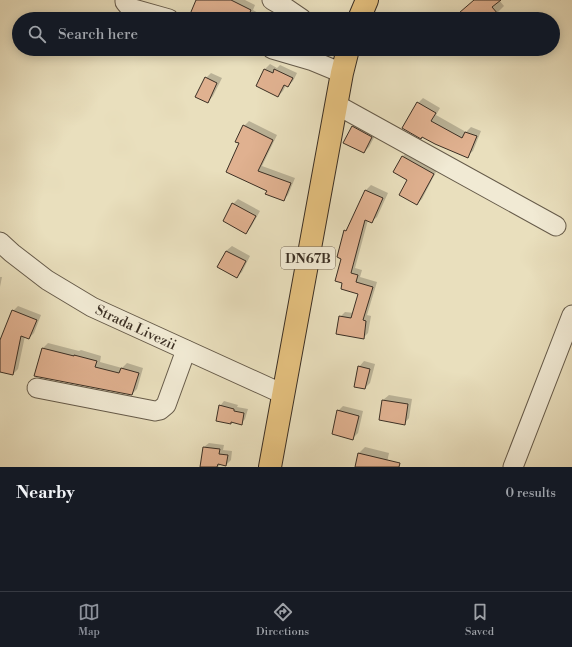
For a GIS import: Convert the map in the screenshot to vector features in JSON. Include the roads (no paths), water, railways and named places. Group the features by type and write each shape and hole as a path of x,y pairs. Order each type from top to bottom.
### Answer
{"main road":[{"path":"361,12 367,0"},
{"name":"DN67B","path":"270,467 346,56"}],"street":[{"path":"125,0 130,8 144,12"},
{"path":"272,0 292,12"},
{"path":"296,56 313,61 342,73"},
{"path":"337,104 556,226"},
{"name":"Strada Livezii","path":"0,242 47,280 92,307 283,394"},
{"path":"513,467 572,315"},
{"path":"37,388 155,411 160,410 166,405 186,350"}]}
